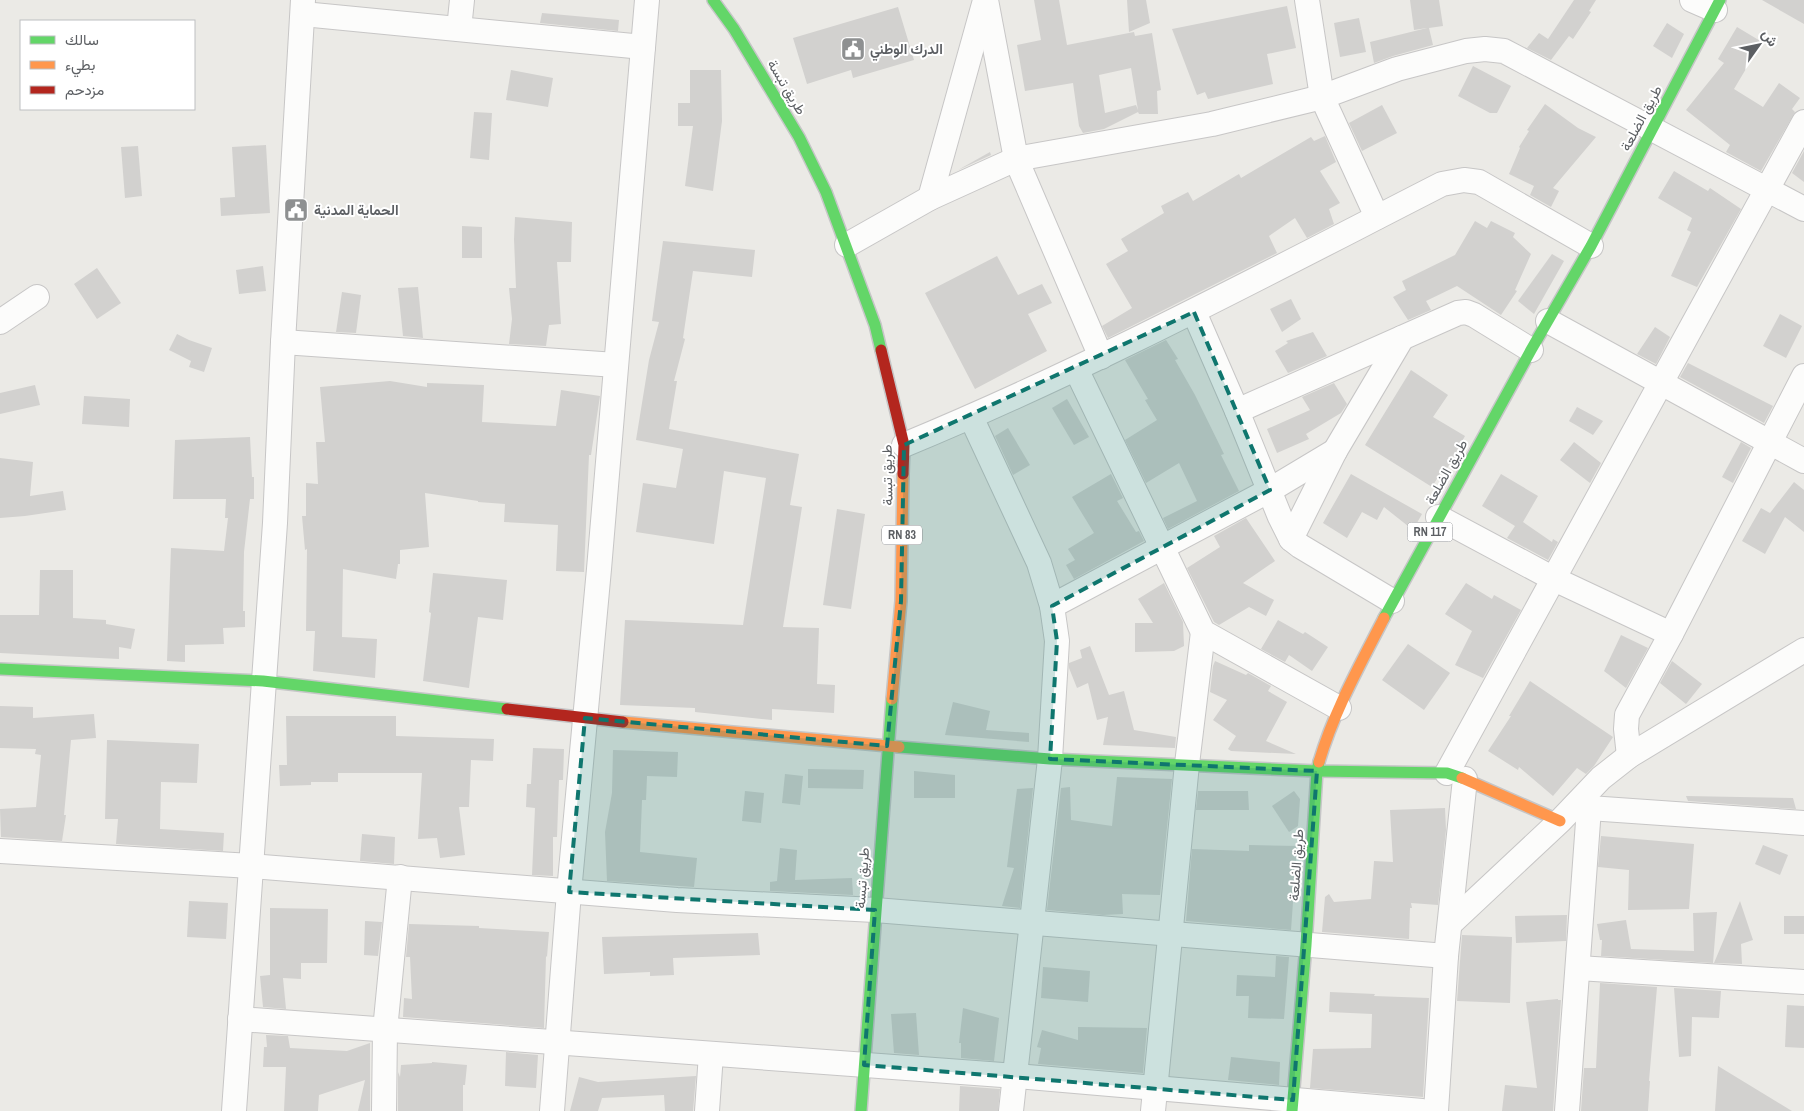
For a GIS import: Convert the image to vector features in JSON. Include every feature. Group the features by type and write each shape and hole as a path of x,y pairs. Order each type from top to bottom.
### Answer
{"main road":[{"name":"طريق تبسة","path":"713,0 734,29 799,137 826,192 875,325 904,446 901,600 887,746 861,1111"},
{"name":"طريق الضلعة","path":"1292,1106 1306,945 1317,771 1326,739 1339,708 1392,601 1591,246 1718,5"},
{"path":"0,669 263,681 585,718 1050,759 1456,776 1575,811"}],"street":[{"path":"459,29 462,0"},
{"path":"552,1111 569,892 647,0"},
{"path":"930,198 986,0"},
{"path":"986,0 1016,159 1101,357"},
{"path":"1307,0 1322,97 1377,217"},
{"path":"1692,0 1718,5"},
{"path":"234,1111 275,523 283,342 303,7 459,29 643,47"},
{"path":"847,245 930,198 1016,159 1212,124 1322,97 1397,69 1466,51 1485,49 1504,51 1804,209"},
{"path":"1436,1111 1446,956 1451,923 1456,776 1554,579 1766,188 1804,122"},
{"path":"904,446 1076,369 1194,312 1442,184 1464,180 1479,182 1591,246"},
{"path":"0,322 37,297"},
{"path":"1194,312 1291,539 1392,601"},
{"path":"1237,411 1458,313 1466,312 1531,350"},
{"path":"1548,321 1804,461"},
{"path":"1291,539 1335,451 1402,338"},
{"path":"283,342 616,365"},
{"path":"1076,369 1202,632 1154,1100"},
{"path":"1629,756 1626,730 1627,715 1671,634 1804,376"},
{"path":"971,417 1038,563 1052,606 1058,641 1050,759 1011,1111"},
{"path":"1052,606 1270,490 1335,451"},
{"path":"1438,517 1554,579 1671,634"},
{"path":"1202,632 1339,708"},
{"path":"1451,923 1575,811 1601,778 1629,756 1804,650"},
{"path":"1774,667 1804,669"},
{"path":"1575,811 1804,823"},
{"path":"1567,1111 1578,968 1575,811"},
{"path":"0,851 251,866 677,900 875,910 1446,956"},
{"path":"384,1111 385,1030 400,877"},
{"path":"1578,968 1804,982"},
{"path":"240,1019 1016,1076 1154,1100 1422,1111"},
{"path":"707,1111 711,1054"}],"highlighted area":[{"path":"1194,312 1270,490 1052,606 1057,641 1050,759 1317,771 1293,1100 864,1065 875,910 569,892 585,718 887,746 901,601 904,445"}],"building":[{"path":"1034,0 1059,0 1067,45 1134,32 1135,36 1152,33 1161,90 1157,91 1158,114 1139,114 1138,112 1104,129 1083,133 1079,126 1073,83 1025,91 1017,45 1041,40","holes":["1131,68 1138,110 1136,105 1105,113 1099,75"]},
{"path":"1127,0 1146,0 1150,23 1129,32"},
{"path":"1410,0 1439,0 1443,26 1429,28 1433,45 1374,63 1370,42 1427,28 1414,30"},
{"path":"1574,0 1596,0 1589,11 1591,12 1573,39 1569,36 1551,60 1527,48 1539,33 1548,39"},
{"path":"1762,0 1804,0 1804,24"},
{"path":"1287,6 1296,48 1267,54 1273,84 1208,99 1205,92 1197,95 1172,29"},
{"name":"الدرك الوطني","path":"898,7 914,60 853,78 851,70 807,84 793,38"},
{"path":"542,13 619,20 618,31 540,23"},
{"path":"1359,18 1366,52 1340,57 1334,23"},
{"path":"1667,23 1684,34 1672,58 1653,46"},
{"path":"1737,27 1762,42 1734,89 1763,107 1779,83 1800,98 1792,109 1795,112 1761,171 1726,152 1730,145 1686,110 1724,63 1718,59"},
{"path":"1473,66 1511,86 1497,113 1490,113 1458,96"},
{"path":"511,70 553,78 548,107 506,100"},
{"path":"690,70 721,70 722,121 713,191 685,186 693,126 678,126 678,103 690,103"},
{"path":"1545,104 1578,128 1596,137 1553,188 1559,191 1551,207 1530,195 1534,186 1509,174 1519,147 1529,131 1527,130"},
{"path":"1382,105 1397,133 1362,151 1349,123"},
{"path":"474,112 492,113 489,160 470,158"},
{"path":"1325,136 1336,162 1320,171 1340,203 1329,209 1334,224 1307,238 1295,218 1269,236 1277,253 1108,338 1102,326 1132,308 1106,264 1128,251 1121,239 1164,213 1161,206 1188,192 1193,201 1239,174 1241,178 1311,137 1314,141"},
{"path":"266,145 270,213 221,216 220,198 235,197 232,147"},
{"path":"138,146 142,196 125,198 121,147"},
{"path":"1804,151 1804,182 1792,173"},
{"path":"990,152 991,155 958,170"},
{"path":"1674,171 1708,191 1710,188 1741,209 1697,287 1671,276 1691,232 1687,230 1692,218 1658,198"},
{"path":"515,217 572,222 571,262 557,262 561,324 549,325 546,346 509,344 512,319 509,288 516,288"},
{"path":"1475,221 1487,228 1491,221 1515,233 1513,237 1531,254 1515,290 1517,291 1501,315 1457,286 1426,301 1431,310 1408,320 1393,297 1406,290 1402,281 1455,255"},
{"path":"462,226 482,227 482,258 462,258"},
{"path":"663,241 755,250 752,277 693,271 683,338 685,339 674,381 677,381 669,429 799,454 790,505 802,507 783,627 819,628 817,684 835,685 834,713 772,709 772,720 695,712 695,708 620,705 625,620 743,625 766,478 724,471 714,544 636,532 643,483 676,488 683,449 636,440 649,360 659,322 652,321"},
{"path":"1552,254 1564,261 1534,314 1518,301"},
{"path":"997,256 1018,295 1042,284 1052,303 1028,314 1047,351 975,389 925,293"},
{"path":"263,266 266,291 239,294 236,270"},
{"path":"97,268 121,303 97,319 74,284"},
{"path":"418,287 423,338 403,336 398,288"},
{"path":"342,292 361,295 356,333 336,332"},
{"path":"1291,299 1301,319 1282,332 1270,309"},
{"path":"1780,314 1802,326 1786,358 1763,346"},
{"path":"1655,327 1670,337 1656,364 1637,354"},
{"path":"1313,332 1327,356 1288,373 1275,351 1288,343 1286,341"},
{"path":"177,334 212,348 204,372 189,367 191,361 169,350"},
{"path":"1166,340 1178,359 1175,360 1195,395 1224,454 1221,455 1239,491 1168,529 1163,518 1197,501 1179,463 1146,483 1125,440 1157,420 1145,400 1148,399 1125,360"},
{"path":"1688,363 1773,406 1764,423 1680,377"},
{"path":"1411,370 1448,395 1433,417 1465,436 1444,474 1441,472 1432,487 1365,445"},
{"path":"390,381 427,387 427,383 484,385 482,422 556,426 561,390 600,396 591,455 589,455 584,572 556,571 558,525 504,522 505,504 478,502 425,493 429,547 400,550 400,564 398,564 396,579 343,569 342,637 377,639 375,678 313,671 315,631 306,631 307,549 305,550 302,516 306,516 306,483 318,484 316,442 325,442 320,387"},
{"path":"1334,383 1347,404 1341,413 1306,434 1309,439 1277,453 1267,429 1310,410 1302,397"},
{"path":"35,385 40,405 0,414 0,393"},
{"path":"84,396 130,399 129,427 82,424"},
{"path":"1067,399 1089,437 1074,445 1052,408"},
{"path":"1577,407 1603,421 1593,435 1569,421"},
{"path":"1008,428 1030,465 1013,475 995,436"},
{"path":"250,437 254,499 250,499 244,552 243,611 245,611 245,627 223,628 224,644 185,645 185,662 167,661 171,548 224,551 228,518 225,518 226,499 173,499 175,440"},
{"path":"1574,442 1601,463 1590,483 1560,460"},
{"path":"1741,442 1751,448 1733,483 1722,477"},
{"path":"0,458 33,462 30,496 63,491 66,510 0,518"},
{"path":"1111,474 1123,498 1117,501 1136,532 1139,531 1144,541 1074,579 1066,565 1075,560 1068,549 1094,533 1072,497"},
{"path":"1351,474 1422,514 1413,530 1384,507 1377,520 1362,512 1347,538 1323,523"},
{"path":"1501,474 1538,496 1523,522 1552,542 1553,539 1558,542 1548,560 1507,538 1515,526 1482,506"},
{"path":"1794,482 1804,490 1804,532 1785,517 1765,554 1742,541 1761,508 1770,513"},
{"path":"837,509 865,514 851,609 823,605"},
{"path":"1246,518 1275,561 1243,583 1274,600 1266,616 1249,607 1219,625 1214,622 1187,568 1220,547 1214,536"},
{"path":"40,570 73,570 73,618 106,620 106,624 135,629 131,649 119,647 119,659 0,653 0,615 39,615"},
{"path":"433,573 507,580 503,620 478,617 469,688 423,681 431,613 429,612"},
{"path":"1164,583 1183,622 1184,646 1174,651 1135,652 1135,623 1153,623 1138,599"},
{"path":"1466,583 1492,599 1494,595 1521,610 1483,678 1455,665 1472,631 1445,614"},
{"path":"1278,620 1303,634 1305,632 1328,647 1312,671 1289,655 1285,662 1261,649"},
{"path":"1621,635 1648,648 1626,688 1604,671"},
{"path":"1408,644 1450,673 1424,710 1382,680"},
{"path":"1090,646 1109,695 1124,691 1134,730 1176,737 1175,748 1103,745 1108,717 1097,720 1088,683 1077,688 1069,668 1069,663 1082,658 1080,650"},
{"path":"1215,661 1246,675 1248,673 1271,686 1268,691 1287,702 1266,741 1296,754 1231,751 1228,749 1236,736 1213,720 1227,700 1210,692"},
{"path":"1672,661 1702,684 1686,704 1660,683"},
{"path":"1530,681 1613,737 1594,766 1586,774 1577,768 1553,796 1519,767 1518,770 1488,751 1511,716 1509,716"},
{"path":"953,702 990,711 986,730 1029,733 1029,742 945,735"},
{"path":"0,706 33,707 33,718 94,714 96,738 71,740 64,815 66,815 62,841 1,837 0,809 36,807 41,755 35,754 36,749 0,748"},
{"path":"286,716 396,716 396,736 494,739 493,761 471,760 469,807 459,807 465,855 440,858 437,838 418,839 422,773 338,773 338,782 311,782 311,785 280,786 279,765 287,765"},
{"path":"107,740 199,744 197,783 161,782 160,829 224,833 223,851 116,844 118,819 105,819"},
{"path":"533,748 564,749 563,780 559,780 557,837 553,837 553,876 532,875 535,808 526,807 527,784 531,784"},
{"path":"613,750 678,752 677,777 647,776 646,800 642,800 640,852 697,858 694,887 607,881 605,832 612,793"},
{"path":"808,769 864,770 863,789 808,788"},
{"path":"914,771 955,775 955,798 914,798"},
{"path":"785,774 803,776 800,805 782,803"},
{"path":"1117,777 1172,779 1160,895 1122,894 1123,914 1103,915 1047,910 1061,788 1070,787 1071,820 1112,826"},
{"path":"1033,788 1020,908 1002,906 1014,868 1007,867 1017,789"},
{"path":"745,791 764,793 761,823 742,821"},
{"path":"1198,791 1248,791 1249,810 1196,810"},
{"path":"1294,791 1300,799 1298,826 1289,832 1272,806"},
{"path":"1686,796 1793,798 1796,809 1688,801"},
{"path":"1445,808 1446,830 1438,905 1411,903 1409,939 1322,932 1325,897 1329,894 1334,902 1371,899 1374,861 1393,862 1390,810"},
{"path":"362,834 395,837 394,864 360,861"},
{"path":"1601,836 1694,844 1689,909 1628,910 1629,870 1598,867"},
{"path":"1249,845 1297,846 1291,930 1186,921 1192,849 1249,851"},
{"path":"1763,845 1788,855 1780,875 1755,864"},
{"path":"780,848 797,850 795,880 852,878 853,895 770,891 770,882 777,881"},
{"path":"189,901 228,903 226,939 187,937"},
{"path":"1740,901 1753,940 1741,944 1742,964 1714,963"},
{"path":"270,908 328,909 327,963 301,963 301,979 283,978 286,1009 263,1007 260,976 270,975"},
{"path":"1717,912 1713,963 1601,956 1602,940 1600,940 1597,924 1626,920 1631,949 1694,951 1693,913"},
{"path":"1567,915 1566,941 1516,943 1515,916"},
{"path":"1784,916 1804,916 1804,934 1784,934"},
{"path":"365,921 382,922 378,956 364,955"},
{"path":"409,924 479,926 479,928 549,932 546,956 544,1028 403,1017 404,998 412,999 410,957 406,957"},
{"path":"758,933 760,955 673,958 674,975 650,976 650,972 604,974 602,937"},
{"path":"1462,935 1512,937 1510,1003 1457,1001"},
{"path":"1276,956 1289,957 1284,1019 1248,1018 1249,996 1236,996 1237,975 1275,977"},
{"path":"1043,967 1090,971 1088,1002 1041,998"},
{"path":"1600,983 1657,987 1648,1111 1581,1111 1584,1068 1596,1068"},
{"path":"1674,988 1721,991 1719,1018 1692,1017 1691,1056 1679,1057"},
{"path":"1330,992 1429,998 1423,1097 1310,1088 1313,1049 1371,1048 1372,1014 1329,1012"},
{"path":"1561,1000 1553,1111 1502,1111 1505,1085 1537,1088 1526,1002"},
{"path":"1787,1005 1804,1006 1804,1048 1785,1047"},
{"path":"963,1008 999,1018 994,1061 961,1058 961,1043 959,1043"},
{"path":"916,1013 919,1055 894,1053 891,1014"},
{"path":"1078,1027 1147,1028 1143,1073 1038,1064 1041,1048 1037,1047 1042,1030 1078,1040"},
{"path":"266,1035 288,1036 290,1048 347,1051 370,1043 370,1111 358,1111 365,1080 319,1095 318,1111 284,1111 286,1067 263,1067 264,1047 267,1047"},
{"path":"506,1052 538,1055 536,1088 505,1086"},
{"path":"1231,1057 1280,1062 1279,1085 1228,1080"},
{"path":"432,1062 467,1065 465,1085 463,1085 463,1111 398,1111 398,1072 400,1077 401,1065"},
{"path":"1718,1066 1792,1111 1715,1111"},
{"path":"696,1076 693,1111 665,1111 664,1095 602,1098 598,1111 570,1111 579,1077 598,1082"},
{"path":"960,1086 1000,1089 998,1111 959,1111"}],"traffic: fast":[{"path":"713,0 734,29 799,137 826,192 875,325 881,350"},
{"path":"1384,618 1531,350 1591,246 1720,0"},
{"path":"0,669 263,681 507,709"},
{"path":"861,1111 892,699"},
{"path":"899,747 1050,759 1317,771 1447,773 1462,778"},
{"path":"1292,1111 1319,762"}],"traffic: slow":[{"path":"892,699 901,601 903,474"},
{"path":"1319,762 1340,706 1384,618"},
{"path":"623,722 899,747"},
{"path":"1462,778 1560,821"}],"traffic: jam":[{"path":"881,350 904,445 903,474"},
{"path":"507,709 623,722"}],"place":[{"name":"الدرك الوطني","path":"853,49"},
{"name":"الحماية المدنية","path":"296,210"}]}
